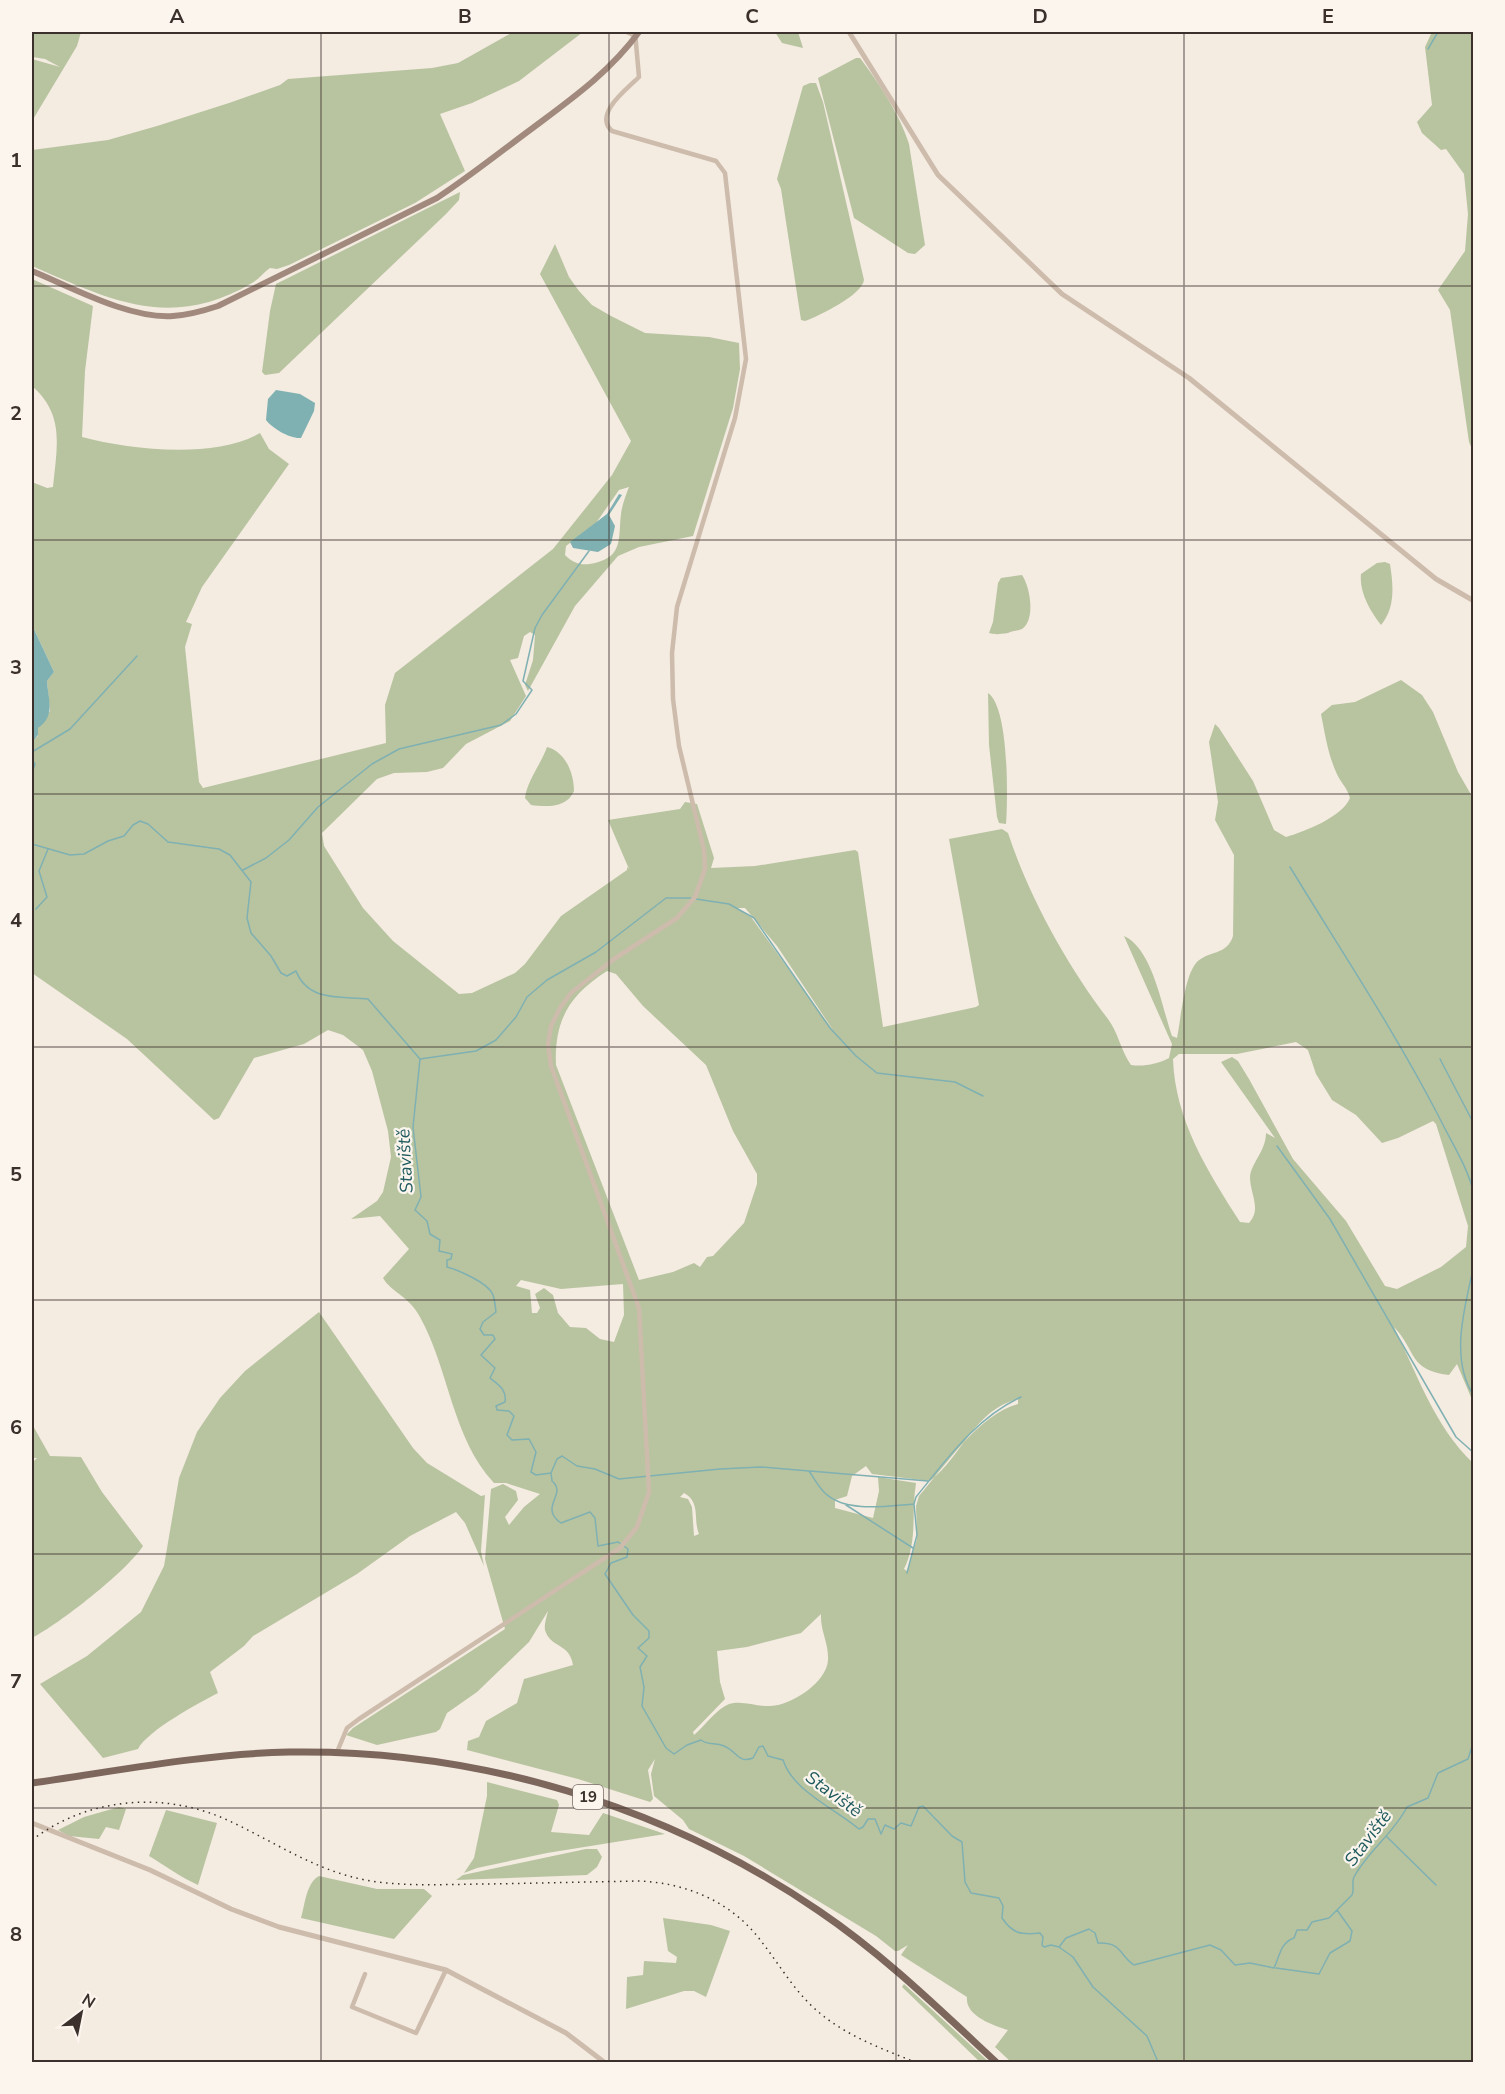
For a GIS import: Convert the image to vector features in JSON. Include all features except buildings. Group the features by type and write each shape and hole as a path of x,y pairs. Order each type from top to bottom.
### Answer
{"main road":[{"path":"32,271 105,301 153,315 193,314 218,306 437,198 591,84 605,71 636,33"},
{"name":"19","path":"32,1783 223,1756 337,1752 396,1756 488,1770 524,1779 623,1809 706,1845 774,1882 855,1937 925,1995 996,2062"}],"street":[{"path":"337,1752 347,1728 359,1719 620,1548 637,1527 648,1492 637,1298 551,1066 548,1044 551,1026 560,1008 572,993 614,959 677,918 687,908 700,885 705,869 704,850 679,746 673,699 672,653 678,607 735,418 746,358 725,173 716,161 612,131 606,126 604,118 609,109 639,76 636,33 627,32"},
{"path":"849,32 938,175 1062,294 1170,363 1436,579 1473,601"},
{"path":"32,1823 150,1870 231,1909 279,1927 446,1970 566,2033 604,2062"},
{"path":"365,1974 352,2007 416,2033 446,1970"}],"green space":[{"path":"32,32 81,32 77,46 32,121 32,59 60,67 45,59 32,57"},
{"path":"513,32 583,32 519,81 472,103 440,114 465,171 415,203 289,265 277,269 270,268 252,283 222,297 194,305 167,308 115,299 32,266 32,150 108,140 229,103 280,85 288,79 432,68 458,63"},
{"path":"775,32 798,32 803,48 782,43"},
{"path":"1432,32 1473,32 1473,451 1469,442 1450,310 1438,290 1465,251 1468,214 1464,174 1446,149 1441,150 1422,133 1417,122 1432,105 1425,47"},
{"path":"860,58 888,100 909,144 925,245 915,254 908,253 854,218 818,78"},
{"path":"816,83 823,102 864,280 856,292 848,298 805,321 801,320 781,189 777,179 803,86"},
{"path":"460,192 459,200 446,214 279,373 265,375 262,372 276,284"},
{"path":"555,244 569,277 592,305 645,333 709,337 739,343 740,369 733,408 693,536 639,547 618,556 575,606 528,691 525,685 533,660 535,635 530,632 524,636 518,658 510,660 526,696 510,721 466,744 443,768 427,772 394,773 377,779 322,833 324,846 363,908 393,941 459,994 472,993 515,973 525,964 561,916 627,870 627,867 629,869 608,820 680,809 685,802 697,804 714,858 711,868 755,866 855,850 858,852 883,1027 976,1007 979,1005 949,839 1002,829 1008,833 1038,906 1064,954 1111,1024 1131,1065 1155,1063 1169,1058 1172,1044 1124,936 1134,943 1149,966 1172,1036 1177,1038 1186,988 1192,970 1201,959 1226,947 1233,936 1234,855 1215,820 1218,802 1209,742 1215,724 1253,781 1274,830 1286,837 1332,817 1346,805 1350,798 1333,765 1321,714 1332,705 1355,702 1401,680 1422,695 1433,712 1458,772 1473,798 1473,1189 1471,1187 1474,1193 1473,1402 1457,1364 1449,1375 1426,1369 1415,1358 1394,1327 1437,1417 1473,1463 1473,2062 1011,2062 995,2047 1008,2030 981,2019 970,2009 967,1997 901,1955 908,1945 895,1951 876,1936 744,1856 689,1829 683,1820 654,1796 651,1774 655,1759 648,1770 653,1799 650,1802 578,1779 467,1750 468,1741 479,1737 486,1721 517,1703 524,1679 573,1665 568,1653 551,1640 545,1630 548,1611 529,1642 477,1692 447,1713 440,1729 436,1732 377,1745 346,1735 353,1728 505,1629 485,1559 491,1489 503,1484 516,1491 518,1500 505,1517 509,1525 524,1507 540,1494 506,1483 494,1483 480,1465 460,1424 430,1337 420,1317 411,1304 383,1278 409,1249 380,1216 351,1219 377,1201 383,1192 391,1157 388,1131 372,1071 363,1050 343,1035 328,1030 304,1044 254,1058 219,1118 214,1120 127,1039 32,973 32,738 33,740 38,736 38,728 50,711 47,681 54,672 32,625 32,482 47,488 53,487 57,445 50,408 32,386 32,279 93,306 85,371 82,437 124,446 173,450 220,446 260,433 269,449 289,464 202,587 186,622 192,624 185,647 199,782 203,788 386,743 385,705 395,673 553,549 612,475 631,441 540,274","holes":["629,487 622,507 618,545 615,550 604,560 578,564 565,555 566,546 596,523 619,490","737,908 745,908 777,946 835,1033 751,917","607,971 616,974 643,1006 706,1065 733,1131 757,1174 757,1184 744,1223 713,1256 707,1257 700,1267 694,1263 673,1272 639,1280 556,1065 556,1049 561,1022 566,1010 583,990","1296,1042 1308,1050 1316,1074 1332,1100 1356,1115 1382,1143 1433,1121 1436,1124 1468,1226 1466,1247 1441,1267 1397,1289 1385,1286 1346,1221 1293,1159 1249,1079 1238,1061 1232,1057 1221,1062 1275,1138 1266,1133 1264,1146 1251,1172 1250,1183 1255,1207 1253,1218 1249,1223 1240,1222 1195,1145 1180,1103 1173,1059 1179,1054 1237,1054","521,1280 561,1289 623,1284 624,1315 614,1342 600,1339 586,1328 570,1327 558,1313 553,1295 544,1288 535,1294 540,1308 537,1313 532,1313 530,1290 516,1286","1018,1399 1018,1404 989,1419 964,1442 990,1413","866,1466 872,1474 930,1481 936,1476 919,1496 916,1506 917,1539 907,1571 904,1569 913,1537 916,1483 878,1477 879,1491 873,1518 835,1508 835,1500 847,1496 852,1476","684,1493 695,1506 699,1534 694,1536 692,1507 688,1499 680,1497","821,1614 828,1660 822,1676 798,1697 771,1706 729,1704 724,1706 694,1735 693,1732 725,1699 720,1682 717,1651 747,1647 801,1633"]},
{"path":"1377,563 1390,564 1392,595 1389,611 1381,625 1366,601 1361,574"},
{"path":"1022,575 1030,603 1026,625 1022,629 1008,633 989,633 993,622 998,583 1001,578"},
{"path":"988,693 995,702 1000,716 1006,754 1006,824 999,823 997,817 989,745"},
{"path":"547,747 559,754 568,764 574,791 567,801 556,805 531,805 525,798 526,792"},
{"path":"319,1312 413,1448 427,1463 481,1496 485,1495 481,1551 484,1566 465,1523 456,1512 410,1536 357,1574 253,1636 244,1646 210,1672 218,1693 163,1726 138,1749 103,1758 40,1684 87,1656 141,1612 164,1566 179,1478 197,1432 220,1398 245,1371"},
{"path":"32,1424 50,1456 81,1457 102,1492 143,1546 91,1597 32,1638 32,1463 37,1458 32,1458"},
{"path":"487,1782 557,1800 559,1805 551,1832 589,1835 603,1813 665,1834 547,1853 477,1868 464,1873 474,1858 487,1796"},
{"path":"119,1807 126,1809 119,1830 106,1827 99,1839 69,1836 58,1830 84,1817"},
{"path":"166,1810 217,1823 198,1885 149,1856"},
{"path":"586,1849 597,1849 602,1857 597,1867 587,1875 456,1880 463,1875"},
{"path":"319,1876 377,1889 424,1889 432,1896 394,1939 301,1918 311,1884"},
{"path":"663,1918 711,1925 730,1931 706,1997 694,1991 684,1991 626,2009 627,1977 643,1975 644,1961 676,1963 677,1957 668,1951"},
{"path":"904,1984 989,2062 980,2062 902,1987"}],"water":[{"path":"276,390 300,394 315,403 314,411 301,438 282,432 266,420 268,399"},
{"path":"619,494 622,495 609,515 615,526 611,544 598,552 573,548 570,542 607,514"},
{"path":"32,625 54,672 47,681 49,713 44,723 38,728 38,735 33,741"}],"waterway":[{"path":"1428,49 1438,32"},
{"path":"243,870 266,858 289,840 318,807 372,764 399,749 501,725 516,714 532,690 523,681 535,628 589,551"},
{"path":"32,752 70,729 137,656"},
{"name":"Staviště","path":"32,760 35,764 32,773"},
{"name":"Staviště","path":"32,844 70,855 84,854 108,841 124,836 133,825 140,821 148,824 168,842 219,849 230,855 251,882 247,918 251,933 271,956 281,973 287,976 296,971 308,988 326,996 368,999 420,1059 413,1127 421,1197 415,1210 427,1221 430,1234 440,1240 439,1251 452,1254 451,1259 447,1260 447,1267 478,1281 493,1295 496,1312 483,1322 480,1329 484,1335 493,1335 495,1339 481,1355 495,1368 490,1378 502,1388 505,1394 505,1402 496,1406 497,1410 509,1411 514,1416 507,1435 512,1440 529,1439 536,1452 531,1472 536,1475 551,1473 557,1491 552,1506 555,1517 561,1523 590,1512 595,1518 598,1546 618,1542 628,1549 627,1557 611,1563 605,1574 633,1615 649,1631 649,1638 638,1648 647,1656 640,1667 644,1687 642,1706 666,1748 674,1754 687,1745 701,1740 724,1746 741,1758 748,1759 753,1758 759,1747 763,1746 768,1756 783,1760 796,1781 815,1798 859,1829 868,1819 875,1819 881,1834 885,1825 894,1829 901,1823 911,1826 919,1807 923,1806 952,1836 962,1842 965,1882 971,1893 999,1898 1003,1906 1002,1918 1006,1923 1018,1932 1040,1933 1044,1947 1051,1945 1059,1947 1066,1938 1089,1929 1095,1933 1098,1943 1116,1947 1134,1965 1210,1945 1221,1950 1235,1965 1250,1963 1274,1968 1283,1947 1294,1938 1297,1930 1307,1930 1312,1922 1329,1918 1352,1895 1353,1879 1366,1859 1407,1807 1428,1798 1438,1773 1468,1759 1474,1740"},
{"path":"36,909 47,897 39,871 48,849"},
{"path":"1290,867 1421,1083 1463,1164 1474,1194"},
{"path":"420,1059 476,1051 496,1040 516,1017 527,997 547,980 596,952 666,898 692,898"},
{"path":"696,899 729,904 754,918 830,1028 856,1056 877,1073 955,1082 983,1096"},
{"path":"1440,1059 1474,1124"},
{"path":"1277,1146 1330,1219 1456,1437 1474,1453"},
{"path":"1474,1265 1461,1332 1462,1366 1466,1381 1474,1396"},
{"path":"551,1473 557,1459 562,1456 577,1466 595,1469 619,1479 761,1467 809,1471 826,1494 845,1504 868,1507 914,1504 916,1497 963,1441 990,1416 1021,1397"},
{"path":"810,1471 928,1481"},
{"path":"907,1573 917,1535 914,1504"},
{"path":"846,1505 913,1548"},
{"path":"1387,1837 1436,1885"},
{"path":"1276,1968 1319,1974 1330,1953 1350,1941 1352,1931 1337,1910"},
{"path":"1059,1947 1073,1957 1093,1987 1147,2036 1158,2062"}],"railway":[{"path":"32,1840 76,1815 126,1803 151,1802 201,1810 225,1819 332,1871 371,1881 430,1885 639,1881 674,1886 707,1897 736,1915 761,1941 800,1993 826,2018 863,2040 915,2062"}]}
